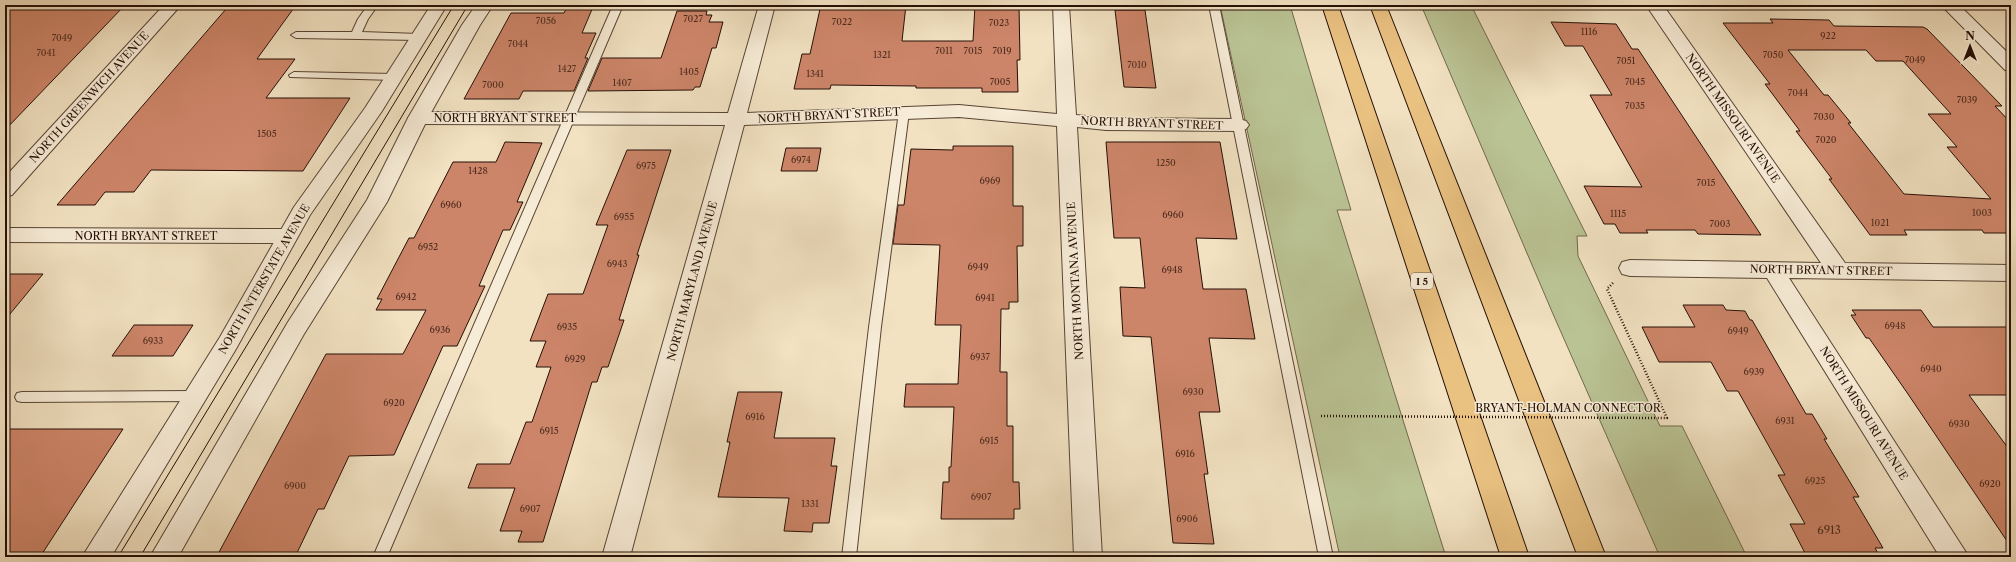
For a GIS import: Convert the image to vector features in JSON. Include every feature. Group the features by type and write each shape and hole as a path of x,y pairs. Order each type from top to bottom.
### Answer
{"highway":[{"name":"I 5","path":"1330,5 1515,557"},
{"path":"1378,5 1592,557"}],"street":[{"name":"NORTH GREENWICH AVENUE","path":"5,190 173,5"},
{"name":"NORTH INTERSTATE AVENUE","path":"96,557 228,342 301,212 373,111 439,5"},
{"path":"164,557 296,328 377,202 418,118 471,25 485,5"},
{"name":"NORTH MARYLAND AVENUE","path":"616,557 767,5"},
{"name":"NORTH MONTANA AVENUE","path":"1061,5 1088,557"},
{"name":"NORTH MISSOURI AVENUE","path":"1654,5 1838,270"},
{"path":"1949,5 2011,66"},
{"name":"NORTH BRYANT STREET","path":"418,118 736,119 904,112 980,111 1106,124 1239,125"},
{"name":"NORTH BRYANT STREET","path":"5,235 287,236"},
{"name":"NORTH BRYANT STREET","path":"1630,268 2011,273"},
{"name":"NORTH MISSOURI AVENUE","path":"1773,270 1955,557"}],"lane":[{"path":"359,36 357,32 358,27 373,5"},
{"path":"380,557 618,5"},
{"path":"1214,5 1326,557"},
{"path":"296,36 419,37"},
{"path":"294,75 394,77"},
{"path":"849,557 875,327 904,112"},
{"path":"22,397 195,396"}],"path":[{"name":"BRYANT-HOLMAN CONNECTOR","path":"1321,416 1666,418 1607,289 1630,268"}],"green space":[{"path":"1220,5 1290,5 1351,210 1337,210 1446,557 1340,557"},
{"path":"1421,5 1471,5 1587,236 1577,236 1578,256 1660,426 1682,426 1747,557 1660,557 1553,314"}],"building":[{"path":"125,5 5,130 5,6"},
{"path":"269,5 296,5 257,59 295,59 266,98 350,98 303,171 151,170 134,192 105,192 95,205 57,205 226,9 266,9"},
{"path":"844,5 906,5 902,41 973,41 975,5 1019,5 1020,60 1017,60 1018,92 982,92 982,88 916,88 916,86 831,85 830,89 794,89 802,54 810,54 820,9 844,9"},
{"path":"567,7 593,7 582,33 596,33 585,58 588,58 574,91 523,91 519,99 464,99 511,13 564,13"},
{"path":"1115,10 1145,10 1156,88 1124,87"},
{"path":"677,11 707,11 706,15 712,15 709,22 723,22 716,48 712,48 700,87 695,87 693,90 588,91 602,58 661,58"},
{"path":"1770,19 1829,20 1834,26 1923,27 1927,29 2002,106 1995,106 2011,123 2011,233 1984,233 1982,230 1904,230 1907,235 1870,235 1829,179 1832,179 1796,131 1800,131 1765,84 1770,84 1723,23 1773,23","holes":["1788,50 1866,50 1876,61 1903,61 1951,114 1928,114 1957,147 1947,147 1991,199 1904,194 1848,123 1851,123 1828,95 1824,95"]},
{"path":"1551,22 1616,24 1632,49 1638,49 1761,235 1698,234 1695,230 1646,230 1648,233 1620,233 1615,224 1604,224 1584,186 1642,187 1590,95 1612,95 1583,46 1565,46"},
{"path":"505,142 542,143 517,202 523,202 510,230 503,230 479,286 485,286 457,346 443,346 394,455 349,456 324,509 318,509 296,555 218,554 326,354 403,354 426,310 376,310 382,299 377,299 409,238 414,238 453,162 496,162"},
{"path":"1106,142 1220,142 1237,239 1196,238 1203,289 1246,289 1255,339 1209,338 1220,412 1199,412 1208,474 1204,474 1214,544 1173,543 1151,337 1123,336 1120,287 1145,288 1140,238 1114,238"},
{"path":"953,146 1013,146 1013,206 1023,206 1023,246 1017,246 1018,302 1009,302 1009,309 1001,309 1000,372 1007,372 1007,426 1013,426 1013,482 1019,482 1020,509 1014,509 1014,519 941,519 943,482 949,482 949,467 951,467 954,407 904,407 906,384 958,384 961,325 935,325 940,245 893,244 898,205 904,205 911,149 953,150"},
{"path":"786,148 821,148 817,171 781,171"},
{"path":"627,150 671,150 637,255 639,255 619,320 624,320 608,367 602,367 597,382 592,382 543,542 518,542 522,531 500,531 515,488 468,488 477,464 510,464 526,422 532,422 551,367 536,367 546,341 530,341 548,294 583,294 608,225 596,225"},
{"path":"5,274 43,274 5,320"},
{"path":"1683,305 1723,305 1726,310 1745,311 1750,320 1752,320 1806,414 1812,414 1827,439 1824,439 1859,497 1853,497 1883,548 1875,548 1880,557 1807,557 1790,524 1805,524 1778,475 1785,475 1738,391 1727,391 1711,362 1659,362 1642,327 1695,327"},
{"path":"1852,310 1921,310 1933,327 2011,327 2011,395 1969,395 2011,452 2011,547 1908,394 1869,338 1866,338 1851,315 1856,315"},
{"path":"134,325 193,325 173,356 112,356"},
{"path":"738,392 782,392 774,438 835,438 831,466 837,466 829,523 813,523 812,532 784,531 789,498 718,497 730,442 727,442"},
{"path":"5,429 123,429 40,557 5,557"}],"tram line":[{"path":"118,557 454,5"},
{"path":"140,557 468,5"}]}
